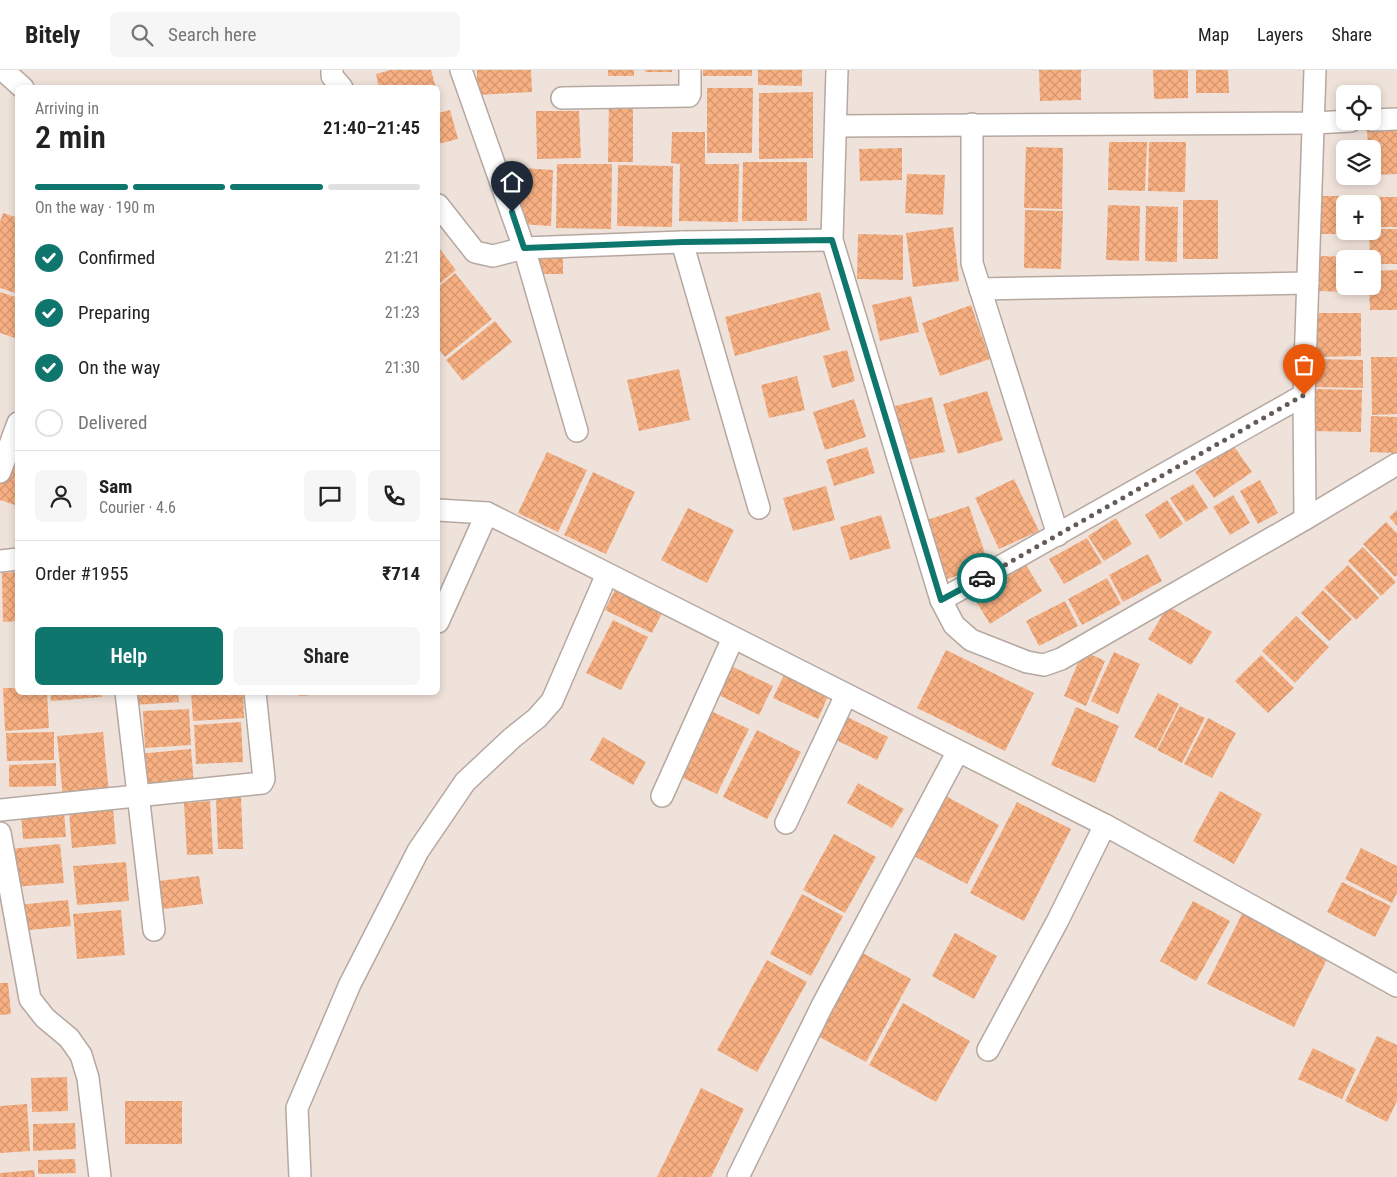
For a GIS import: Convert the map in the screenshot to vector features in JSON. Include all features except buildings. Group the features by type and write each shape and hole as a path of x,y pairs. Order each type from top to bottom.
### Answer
{"street":[{"path":"3,70 20,85"},
{"path":"332,70 332,76 340,85"},
{"path":"461,70 524,248 577,431"},
{"path":"562,98 689,96 690,70"},
{"path":"836,70 832,240 941,600 954,624 971,640 1027,662 1044,665 1061,659 1397,464"},
{"path":"1305,519 1304,395 1315,70"},
{"path":"1381,120 1397,119"},
{"path":"836,126 1336,122"},
{"path":"972,124 972,263 1058,535"},
{"path":"440,208 475,252 493,256 524,248 682,242 832,240"},
{"path":"682,242 759,508"},
{"path":"980,289 1308,283"},
{"path":"941,600 1304,395"},
{"path":"0,472 15,432"},
{"path":"440,510 487,514 1105,825 1397,986"},
{"path":"440,618 487,514"},
{"path":"0,561 15,558"},
{"path":"300,1177 297,1108 350,984 418,851 465,782 512,738 537,718 552,701 607,574"},
{"path":"662,796 732,638"},
{"path":"126,695 154,930"},
{"path":"0,810 262,783 264,779 255,695"},
{"path":"786,823 846,695"},
{"path":"738,1177 822,1006 958,751"},
{"path":"988,1050 1058,920 1105,825"},
{"path":"0,833 30,999 45,1018 69,1038 81,1055 88,1078 100,1177"}],"way so far":[{"path":"982,578 1304,395"}],"route":[{"path":"512,212 524,248 682,242 832,240 941,600 982,578"}]}
